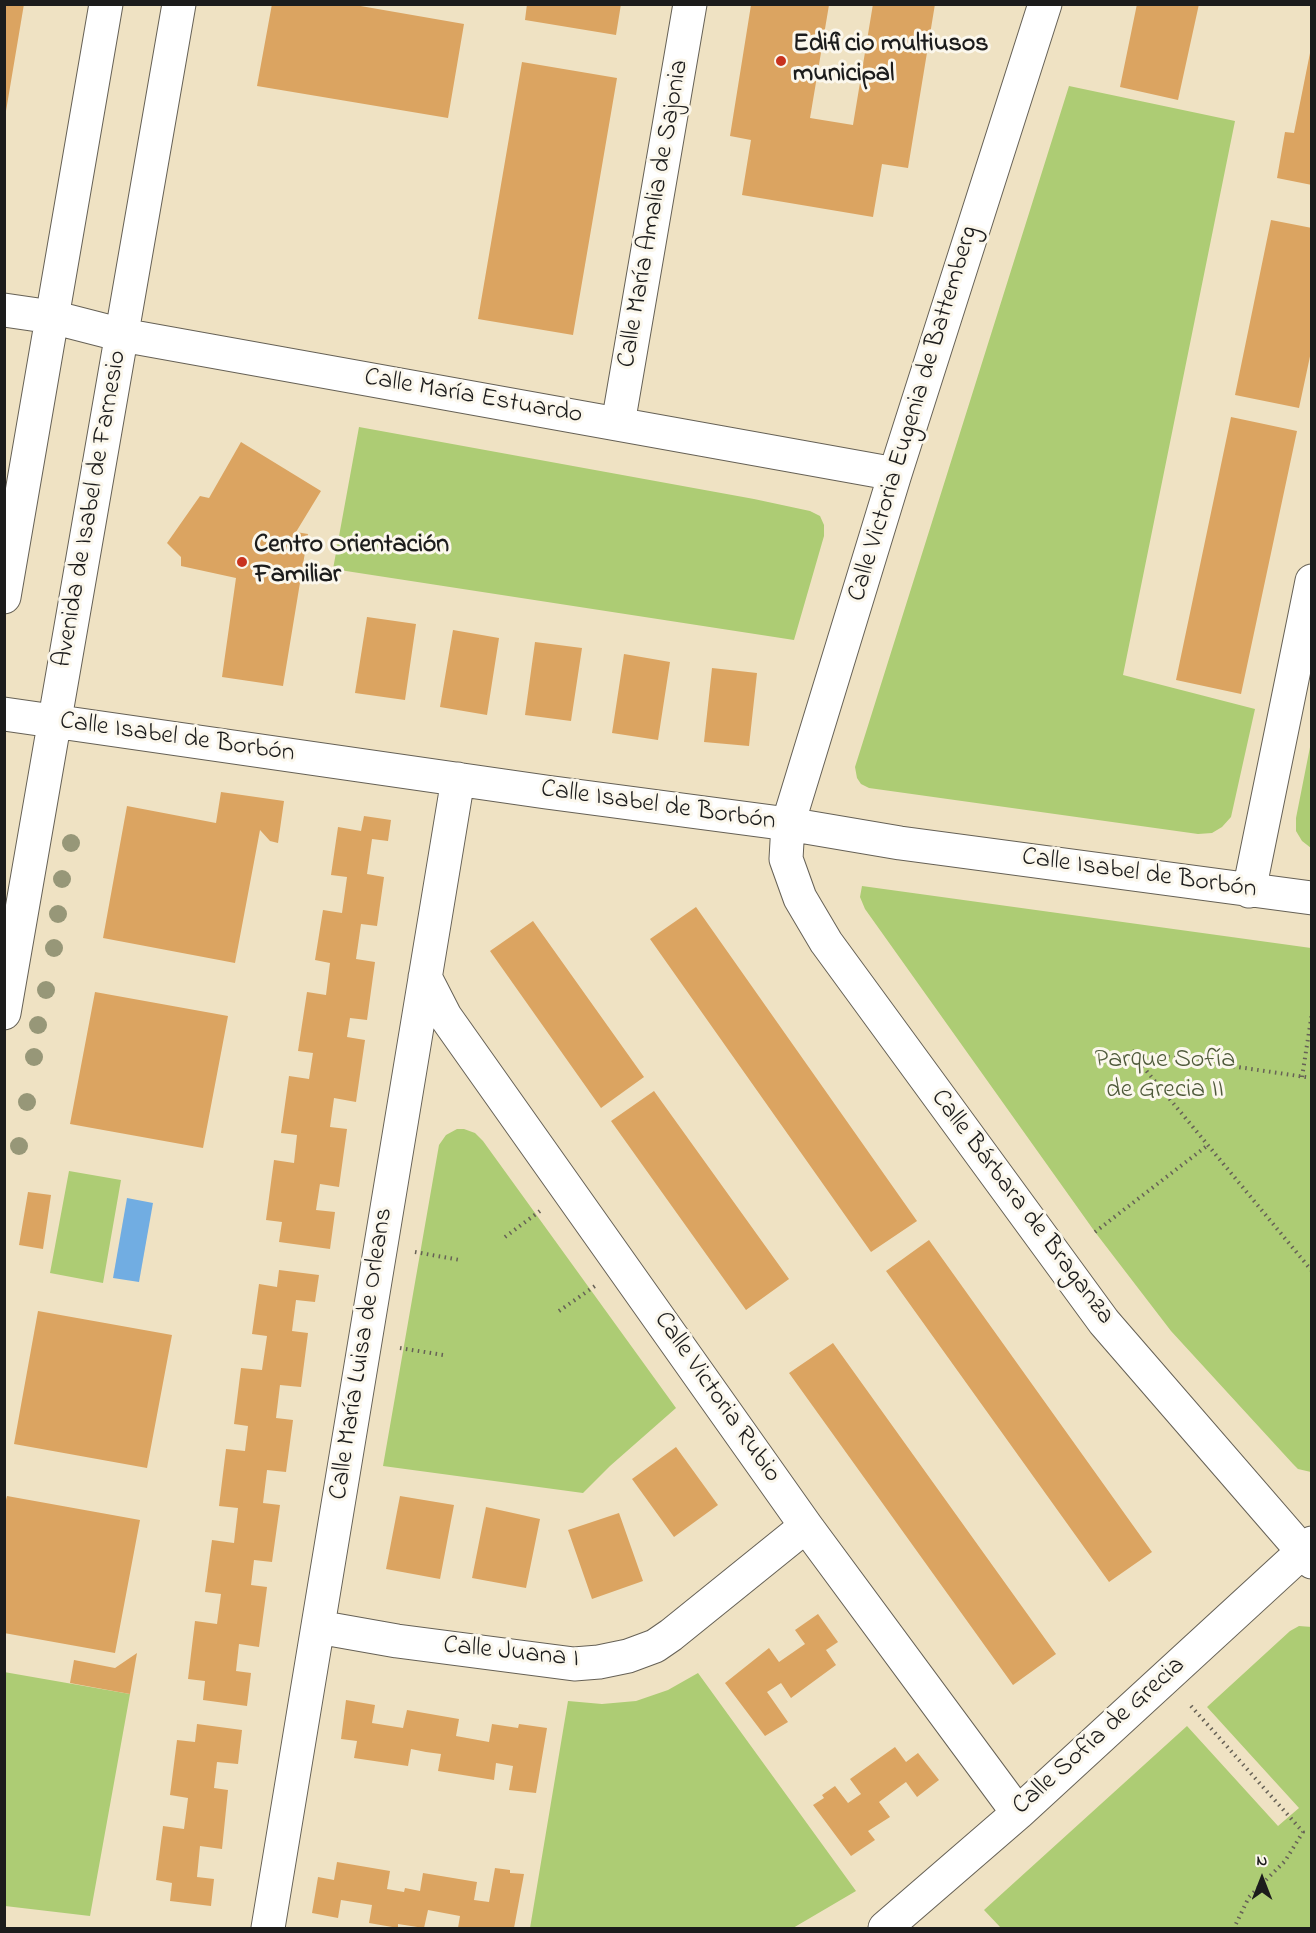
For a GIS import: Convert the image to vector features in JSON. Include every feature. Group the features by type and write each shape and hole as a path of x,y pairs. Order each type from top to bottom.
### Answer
{"street":[{"path":"4,597 106,4"},
{"name":"Avenida de Isabel de Farnesio","path":"4,1013 180,4"},
{"name":"Calle María Amalia de Sajonia","path":"618,424 690,4"},
{"name":"Calle Victoria Eugenia de Battemberg","path":"788,824 895,474 1045,4"},
{"name":"Calle María Estuardo","path":"4,310 52,317 122,335 895,474"},
{"path":"1249,891 1311,581"},
{"name":"Calle Isabel de Borbón","path":"4,714 458,780 788,824 900,843 1311,898"},
{"name":"Calle María Luisa de Orleans","path":"268,1929 458,780"},
{"name":"Calle Bárbara de Braganza","path":"788,824 786,859 800,898 826,942 1104,1322 1308,1552"},
{"name":"Calle Victoria Rubio","path":"425,977 452,1026 806,1526 1018,1813"},
{"name":"Calle Juana I","path":"318,1628 397,1641 574,1664 628,1656 655,1646 671,1635 806,1526"},
{"name":"Calle Sofía de Grecia","path":"885,1929 1018,1813 1308,1552"}],"path":[{"path":"1302,1077 1311,1013"},
{"path":"1311,1078 1130,1051 1311,1271"},
{"path":"1095,1232 1208,1145"},
{"path":"505,1237 541,1210"},
{"path":"415,1252 460,1260"},
{"path":"559,1311 596,1286"},
{"path":"398,1348 443,1355"},
{"path":"1191,1706 1303,1832 1286,1861 1249,1897 1234,1929"}],"green space":[{"path":"1069,86 1235,121 1123,675 1255,709 1231,817 1222,827 1212,833 1198,834 869,788 861,784 857,778 855,767"},
{"path":"359,427 810,511 820,516 824,525 824,536 794,640 333,569"},
{"path":"1311,742 1311,848 1302,841 1296,831 1296,818"},
{"name":"Parque Sofía de Grecia II","path":"862,886 1311,948 1311,1472 1298,1469 1293,1464 1171,1331 1095,1232 865,909 860,897"},
{"path":"457,1129 475,1133 483,1141 676,1408 583,1493 383,1466 439,1145 446,1135"},
{"path":"69,1171 121,1180 103,1283 50,1273"},
{"path":"1299,1626 1312,1627 1311,1928 1001,1928 984,1910 1187,1726 1278,1826 1299,1808 1207,1707 1290,1631"},
{"path":"4,1672 130,1694 90,1916 5,1906"},
{"path":"698,1673 856,1891 793,1928 530,1928 568,1701 602,1704 636,1701 668,1690"}],"water":[{"path":"127,1198 153,1203 139,1282 113,1278"}],"building":[{"path":"4,4 24,4 6,111 4,111"},
{"path":"272,4 349,4 464,24 448,118 257,86"},
{"path":"527,4 621,4 616,35 525,20"},
{"name":"Edificio multiusos municipal","path":"873,4 935,4 908,168 882,164 873,217 742,195 751,140 730,136 751,5 829,5 810,118 853,125"},
{"path":"1137,4 1199,4 1178,100 1120,87"},
{"path":"1310,53 1312,53 1312,185 1277,178 1285,132 1294,133"},
{"path":"522,62 617,78 573,335 478,319"},
{"path":"1271,220 1312,228 1312,347 1299,408 1235,395"},
{"path":"1231,417 1297,431 1241,694 1176,680"},
{"name":"Centro Orientación Familiar","path":"241,442 321,491 296,532 308,534 283,686 222,677 236,578 181,566 181,557 167,543 200,496 209,498"},
{"path":"367,617 416,624 405,700 355,693"},
{"path":"453,630 499,638 487,715 440,707"},
{"path":"535,642 582,648 571,721 525,715"},
{"path":"624,654 670,662 658,740 612,733"},
{"path":"712,668 757,673 749,746 704,742"},
{"path":"221,792 284,801 278,843 270,841 260,830 235,963 103,938 127,806 216,823"},
{"path":"364,816 391,820 388,841 372,839 367,874 384,877 377,926 361,924 356,959 375,962 367,1020 350,1018 347,1037 365,1040 356,1102 334,1098 330,1127 347,1129 339,1187 320,1184 316,1210 335,1212 330,1249 279,1242 282,1222 266,1220 274,1160 294,1163 297,1135 281,1133 289,1076 309,1079 313,1053 298,1051 307,992 326,995 330,963 315,960 323,910 342,913 347,877 331,875 338,827 361,831"},
{"path":"696,907 917,1221 871,1252 650,939"},
{"path":"533,921 644,1077 601,1108 490,951"},
{"path":"95,992 228,1016 203,1148 70,1124"},
{"path":"654,1091 789,1279 746,1310 611,1121"},
{"path":"28,1192 51,1195 43,1249 19,1245"},
{"path":"929,1240 1152,1552 1109,1582 886,1271"},
{"path":"279,1270 319,1275 315,1302 296,1300 292,1331 308,1333 301,1387 280,1385 276,1418 293,1420 286,1472 267,1470 263,1503 280,1505 272,1562 254,1560 251,1585 267,1587 259,1647 239,1644 236,1671 251,1673 247,1706 203,1700 205,1681 188,1679 195,1621 217,1624 221,1594 205,1592 212,1540 234,1543 238,1508 219,1506 226,1449 245,1451 248,1426 234,1424 241,1368 262,1370 267,1336 252,1334 259,1284 277,1287"},
{"path":"38,1311 172,1335 147,1468 14,1444"},
{"path":"833,1343 1056,1654 1013,1685 789,1373"},
{"path":"676,1447 718,1505 674,1537 632,1479"},
{"path":"7,1496 140,1520 115,1653 4,1633 4,1508"},
{"path":"400,1496 454,1505 440,1579 386,1569"},
{"path":"486,1507 540,1519 526,1588 472,1578"},
{"path":"619,1513 643,1581 592,1599 568,1530"},
{"path":"818,1614 838,1642 826,1650 836,1665 791,1698 781,1683 767,1692 788,1722 765,1736 725,1683 769,1648 779,1662 805,1644 795,1630"},
{"path":"137,1653 130,1694 70,1683 74,1660 115,1668"},
{"path":"346,1700 375,1705 372,1723 403,1728 407,1710 459,1719 456,1736 489,1742 492,1724 518,1728 519,1724 547,1728 536,1793 509,1790 513,1766 496,1763 494,1780 438,1771 441,1754 411,1749 408,1766 354,1758 357,1741 341,1739"},
{"path":"197,1724 242,1730 238,1764 217,1762 214,1788 228,1790 222,1849 200,1846 197,1877 214,1879 211,1906 170,1901 172,1883 156,1880 163,1826 184,1829 188,1798 170,1795 177,1740 195,1742"},
{"path":"895,1747 906,1762 918,1753 939,1780 917,1797 906,1782 879,1802 890,1817 868,1831 875,1840 851,1856 813,1805 824,1798 822,1795 835,1786 848,1803 861,1794 850,1779"},
{"path":"337,1862 390,1871 387,1889 404,1892 405,1888 420,1891 423,1873 477,1882 474,1900 489,1902 495,1868 510,1870 510,1873 524,1874 514,1928 458,1928 460,1916 428,1910 424,1928 398,1924 398,1928 369,1923 372,1905 341,1900 338,1918 312,1913 318,1877 334,1880"}],"place":[{"name":"Edificio multiusos municipal","path":"781,61"},
{"name":"Centro Orientación Familiar","path":"242,562"}]}
